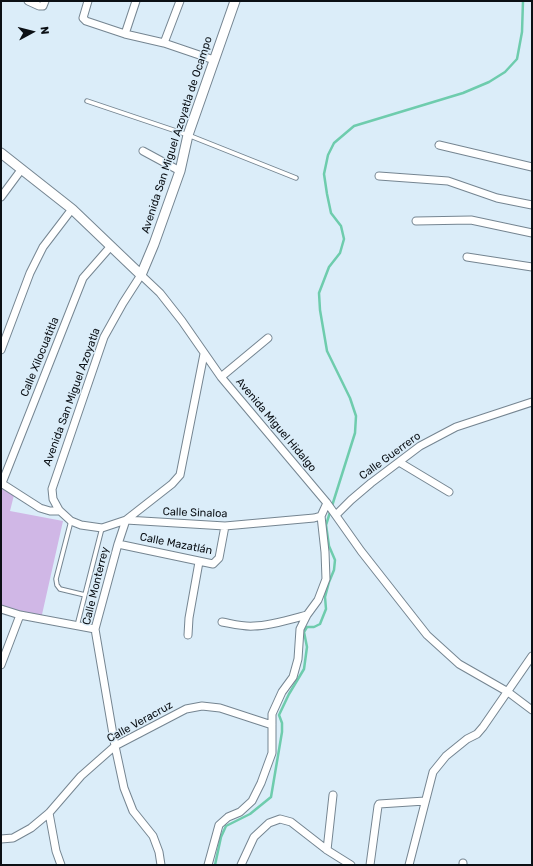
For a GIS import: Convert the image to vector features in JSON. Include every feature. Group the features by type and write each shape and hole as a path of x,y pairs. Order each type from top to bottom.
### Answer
{"street":[{"path":"28,1 39,6 43,6 45,1"},
{"path":"88,1 83,18 86,21 125,34 164,43 214,60"},
{"path":"125,34 136,1"},
{"path":"164,43 180,1"},
{"name":"Avenida San Miguel Azoyatla de Ocampo","path":"141,275 154,244 180,171 188,135 234,1"},
{"path":"439,145 532,167"},
{"path":"143,151 180,171"},
{"name":"Avenida Miguel Hidalgo","path":"1,153 72,209 164,299 182,321 221,377 327,503 361,551 427,635 460,664 508,692 532,710"},
{"path":"1,197 21,170"},
{"path":"379,176 448,181 497,198 532,205"},
{"path":"1,350 30,273 43,247 72,209"},
{"path":"416,221 471,220 532,233"},
{"name":"Calle Xilocuatitla","path":"1,483 83,278 111,246"},
{"path":"467,257 532,267"},
{"name":"Avenida San Miguel Azoyatla","path":"60,510 53,499 52,489 104,337 141,275"},
{"path":"221,377 268,338"},
{"path":"126,520 172,484 180,475 204,354"},
{"name":"Calle Guerrero","path":"336,515 351,500 420,446 456,427 532,402"},
{"path":"399,462 449,492"},
{"path":"1,483 40,508 50,511 60,510"},
{"path":"208,865 219,825 228,817 240,812 252,802 272,753 272,714 282,692 293,677 298,659 300,629 307,615 318,600 326,579 321,516 327,503"},
{"name":"Calle Sinaloa","path":"60,510 71,521 81,525 102,528 126,520 225,526 321,516"},
{"name":"Calle Monterrey","path":"126,520 95,629 115,746 124,788 133,811 153,836 159,852 161,865"},
{"name":"Calle Mazatlán","path":"118,544 213,564 219,558 225,526"},
{"path":"188,635 189,618 199,562"},
{"path":"1,609 20,615 95,629"},
{"path":"1,665 20,615"},
{"path":"222,622 243,626 255,626 307,615"},
{"path":"409,865 434,772 446,756 467,739 477,734 483,727 532,656"},
{"name":"Calle Veracruz","path":"1,839 13,838 31,828 49,813 81,776 115,746 186,709 202,706 220,708 272,725"},
{"path":"327,850 333,795"},
{"path":"370,865 379,804 425,801"},
{"path":"49,813 56,851 61,865"},
{"path":"241,865 254,837 269,823 280,819 291,822 327,850 351,865"}],"lane":[{"path":"87,101 188,135 296,178"},
{"path":"71,521 56,579 56,585 60,589 85,595"},
{"path":"77,626 102,528"}],"shaded area":[{"path":"1,486 14,495 10,511 63,521 41,619 1,607"}],"waterway":[{"path":"215,865 221,837 226,826 250,814 271,797 282,732 282,723 279,715 289,694 304,669 307,647 304,632 307,627 314,627 320,624 326,609 325,597 334,570 335,560 329,546 326,525 355,433 356,416 350,398 327,351 320,310 319,293 329,267 340,253 344,239 341,226 331,213 327,194 324,174 328,155 334,143 354,126 463,93 489,82 505,72 517,59 522,32 523,1"}]}
